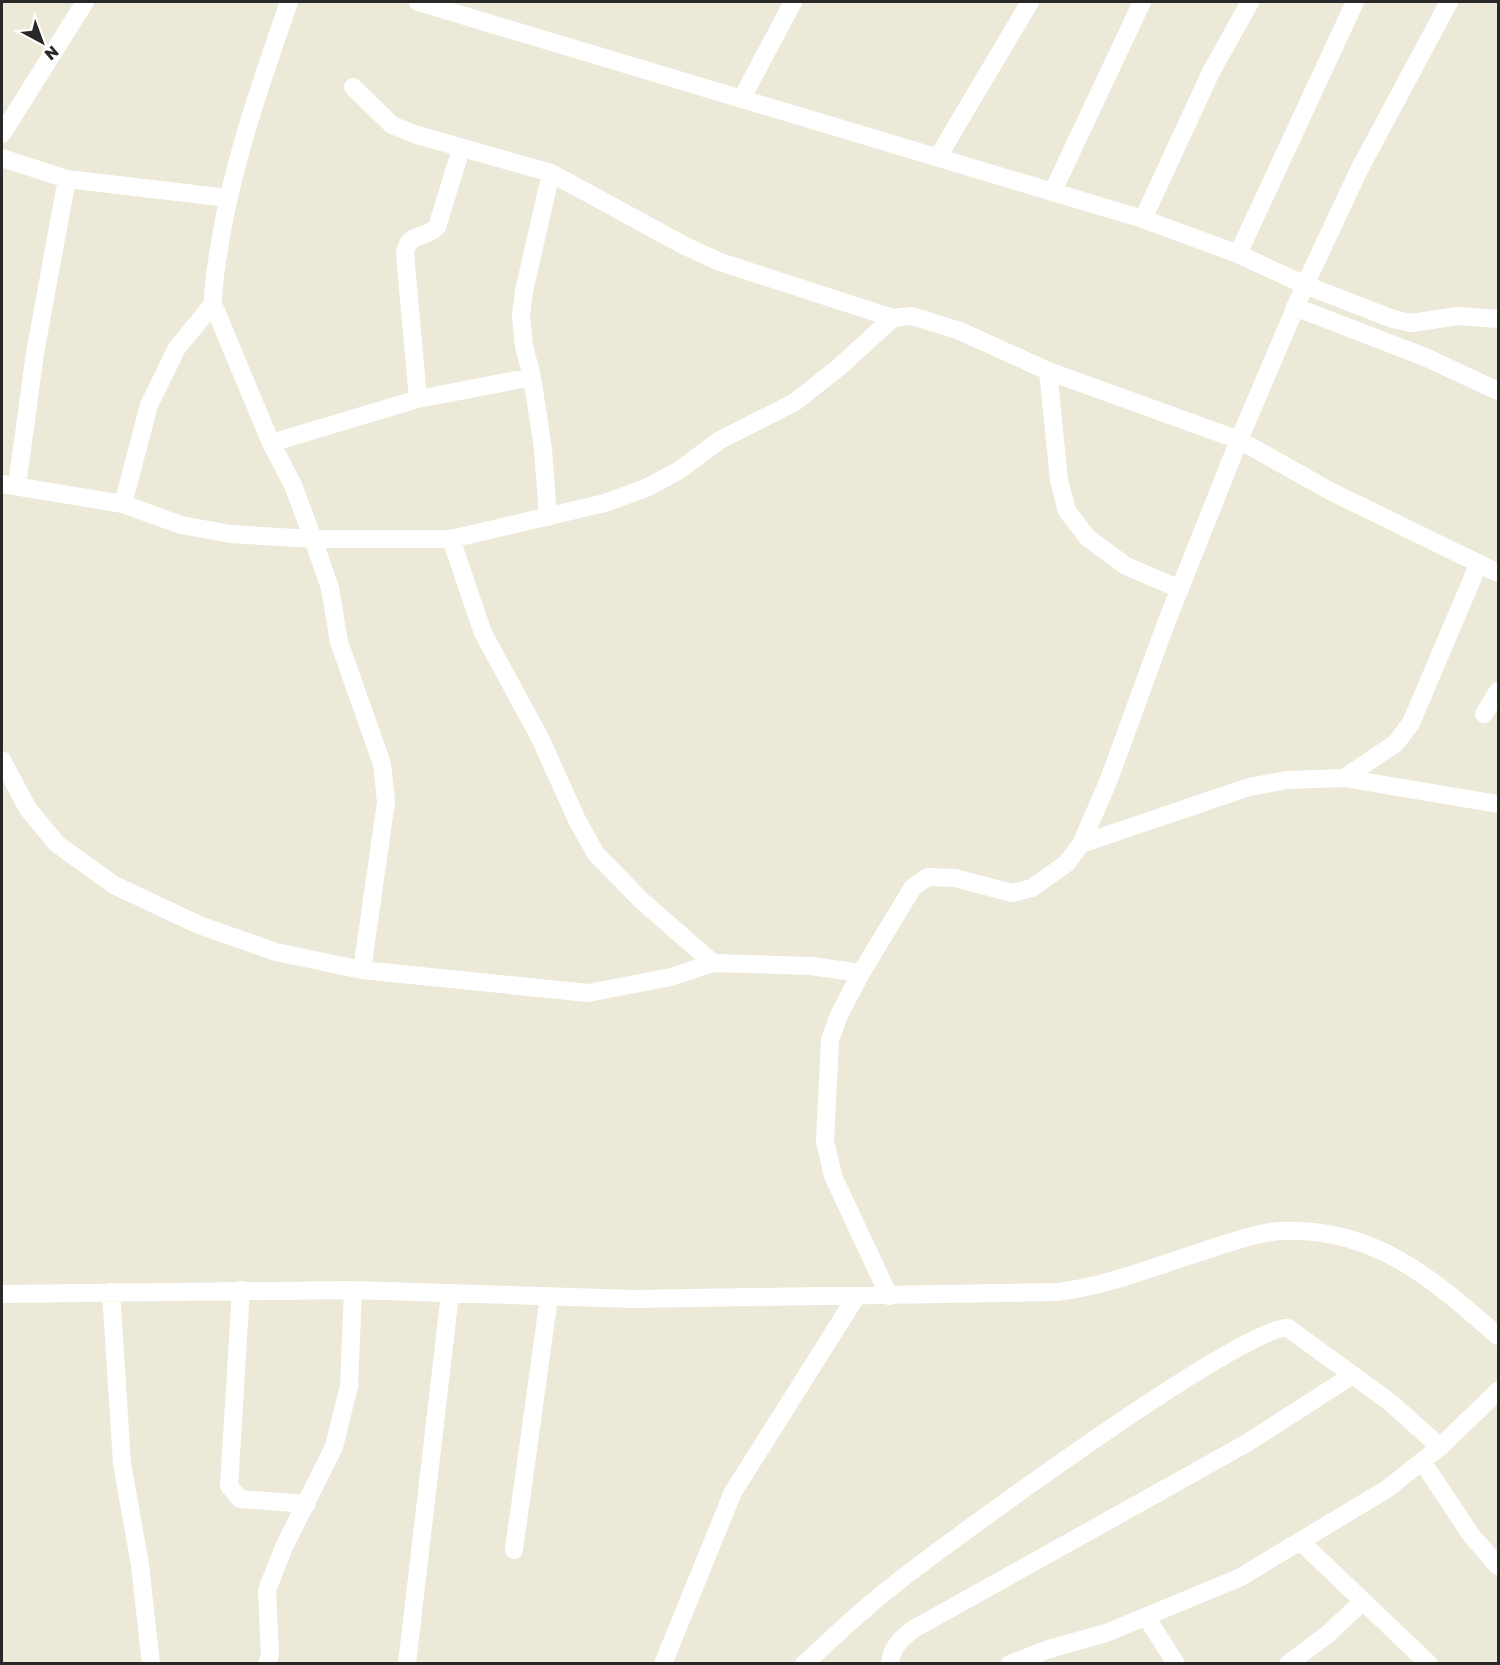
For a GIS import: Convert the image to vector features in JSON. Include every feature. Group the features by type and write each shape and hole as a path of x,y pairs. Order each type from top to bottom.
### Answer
{"street":[{"path":"2,134 8,109 85,2"},
{"path":"289,2 261,82 228,198 213,283 213,304 271,443 292,485 313,539 330,588 339,642 382,764 386,802 362,970"},
{"path":"418,2 1143,219 1238,254 1305,285 1411,323 1458,316 1498,319"},
{"path":"741,98 793,2"},
{"path":"938,156 1030,2"},
{"path":"1143,219 1211,72 1250,2"},
{"path":"1238,254 1355,2"},
{"path":"889,1296 833,1176 825,1141 830,1040 839,1015 861,973 913,887 928,877 955,878 1012,893 1032,888 1067,863 1082,844 1239,440 1295,307 1359,170 1449,2"},
{"path":"1053,191 1135,4"},
{"path":"353,87 393,125 461,149 551,173 685,246 720,262 893,318 912,316 960,331 1048,370 1239,440 1330,491 1498,573"},
{"path":"418,399 405,254 407,244 413,238 432,233 437,227 461,149"},
{"path":"2,158 67,179 228,198"},
{"path":"548,517 543,449 532,377 524,346 521,316 524,291 551,173"},
{"path":"67,179 9,485 123,504 191,527 231,534 313,539 451,539 605,503 646,488 678,471 704,449 795,402 838,368 893,318"},
{"path":"123,504 149,405 177,348 213,304"},
{"path":"1295,307 1425,357 1498,391"},
{"path":"1048,370 1059,480 1067,511 1088,538 1126,566 1180,589"},
{"path":"271,443 418,399 532,377"},
{"path":"451,539 483,633 540,738 577,820 596,854 642,901 714,963"},
{"path":"1344,778 1396,742 1412,723 1479,563"},
{"path":"1484,714 1498,691"},
{"path":"2,760 28,809 57,844 114,885 199,925 276,952 362,970 588,993 671,977 714,963 812,966 861,973"},
{"path":"1082,844 1249,787 1287,780 1344,778 1498,804"},
{"path":"2,1294 353,1290 634,1299 776,1294 856,1297 1057,1292 1093,1288 1216,1247 1279,1231 1338,1234 1378,1248 1419,1271 1498,1336"},
{"path":"241,1290 229,1486 240,1499 307,1504"},
{"path":"267,1664 270,1654 267,1590 284,1547 334,1447 349,1386 353,1290"},
{"path":"111,1292 122,1463 140,1565 151,1664"},
{"path":"407,1664 450,1294"},
{"path":"514,1550 549,1297"},
{"path":"663,1664 733,1492 856,1297"},
{"path":"804,1664 888,1589 998,1505 1130,1416 1250,1341 1281,1327 1288,1328 1391,1403 1440,1447"},
{"path":"890,1664 890,1655 897,1643 912,1630 1247,1443 1352,1376"},
{"path":"1010,1664 1147,1618 1239,1578 1387,1489 1440,1447 1498,1391"},
{"path":"1422,1461 1471,1534 1498,1566"},
{"path":"1302,1542 1429,1664"},
{"path":"1288,1664 1328,1634 1363,1601"},
{"path":"1147,1618 1176,1664"}]}
